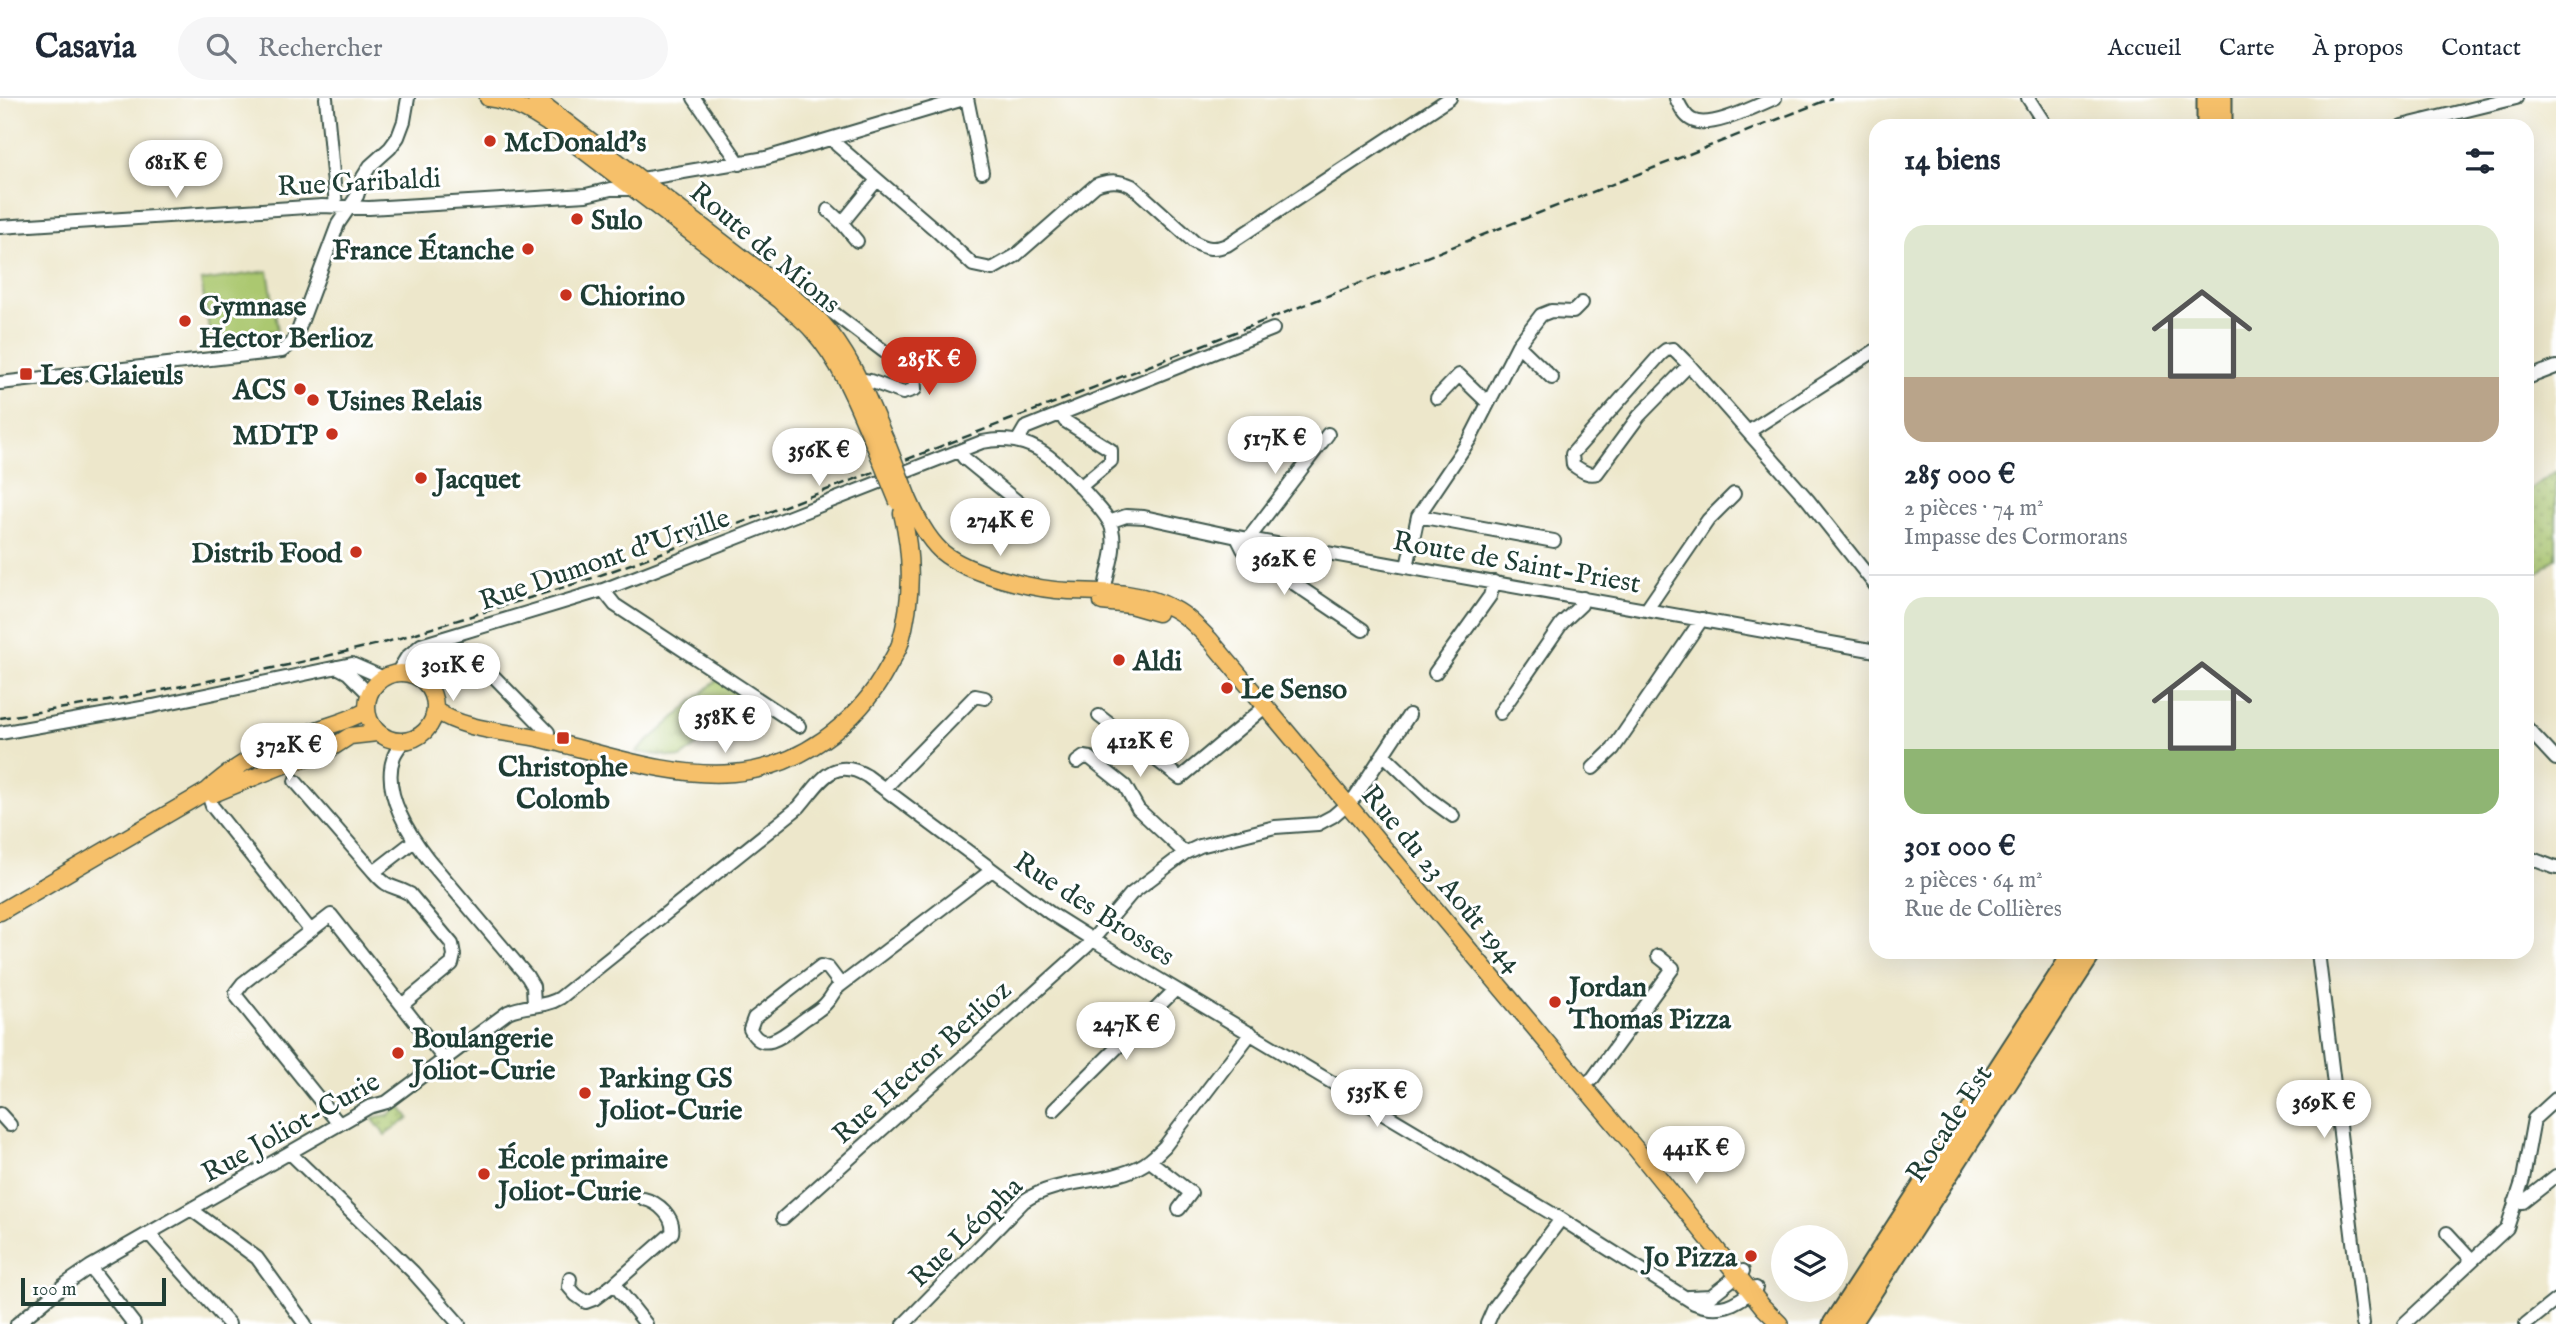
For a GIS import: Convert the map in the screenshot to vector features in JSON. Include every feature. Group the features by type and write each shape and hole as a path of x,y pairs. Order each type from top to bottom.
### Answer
{"highway":[{"path":"2207,98 2207,119"},
{"path":"2222,98 2222,119"},
{"name":"Rocade Est","path":"1833,1324 2069,959"},
{"name":"Rocade Est","path":"1851,1324 2087,959"}],"main road":[{"name":"Route de Mions","path":"488,98 502,100 527,110 638,184"},
{"name":"Route de Mions","path":"535,98 638,184 787,292 820,321 840,346 903,504"},
{"name":"Rue du 23 Août 1944","path":"903,504 943,552 983,572 1025,585 1111,597 1132,594 1174,608 1192,621 1782,1324"},
{"path":"435,710 456,723 689,772 734,773 792,758 825,738 859,711 881,681 899,646 908,607 911,560 903,504"},
{"path":"390,676 418,678 432,694 435,710 432,722 422,734 403,741 388,739 377,733 366,710 369,694 390,676"},
{"path":"0,912 206,791 220,778 270,749 308,733 349,721 366,710"},
{"path":"206,791 214,794 284,765 322,754 349,736 377,733"}],"street":[{"path":"326,98 336,206"},
{"path":"0,383 282,351 292,343 298,331 338,224 350,207 370,166 398,137 408,98"},
{"path":"694,98 740,164"},
{"path":"834,138 837,145 937,230 973,265 992,269 1015,256 1097,185 1109,181 1120,181 1132,186 1194,242 1205,248 1216,249 1227,245 1450,98"},
{"path":"1676,98 1691,120 1706,125 1775,98"},
{"path":"2028,98 2042,119"},
{"path":"2430,119 2516,98"},
{"path":"962,99 982,172"},
{"name":"Rue Garibaldi","path":"0,227 336,206 369,208 586,195 679,174 740,164 962,99"},
{"path":"655,197 679,174"},
{"path":"842,223 877,180"},
{"path":"828,210 857,241"},
{"path":"1407,566 1418,516 1470,439 1518,345 1541,315 1573,312 1582,303"},
{"path":"832,312 915,374 915,389 903,393 852,378"},
{"path":"1111,597 1113,537 1109,522 1080,487 1044,452 1018,440 1025,428 1273,329"},
{"path":"1518,345 1552,378"},
{"path":"1689,365 1639,416 1597,473 1592,475 1582,472 1573,465 1572,454 1666,350 1673,349 1689,365 1808,500 1869,577"},
{"path":"1748,432 1869,354"},
{"path":"2534,375 2556,367"},
{"path":"1437,398 1459,375 1488,402"},
{"path":"1061,414 1065,421 1111,450 1111,461 1080,487"},
{"path":"1328,434 1243,537 1243,549 1363,630"},
{"name":"Rue Dumont d'Urville","path":"390,676 421,645 603,590 982,442 1018,440"},
{"path":"959,451 1030,512"},
{"path":"1647,609 1708,520 1734,494"},
{"name":"Route de Saint-Priest","path":"1109,522 1126,516 1144,517 1869,650"},
{"path":"1418,516 1554,541"},
{"path":"1435,673 1490,596 1494,582"},
{"path":"603,590 615,605 799,726"},
{"path":"1500,713 1562,622 1581,605 1583,598"},
{"path":"1594,768 1613,749 1702,619"},
{"path":"418,678 421,659 443,639 449,646 470,652 548,732 546,740"},
{"path":"0,733 153,706 352,664 390,676"},
{"path":"337,667 348,673 369,694"},
{"path":"884,789 975,696 985,698"},
{"path":"1099,716 1180,778 1266,706"},
{"path":"1348,804 1409,715"},
{"path":"2534,734 2554,754"},
{"path":"403,741 394,757 392,776 403,821 414,841 527,976 533,986 534,1004"},
{"path":"1383,754 1453,816"},
{"path":"1077,762 1084,757 1090,758 1125,786 1138,808 1185,853"},
{"name":"Rue des Brosses","path":"846,767 856,769 884,789 1050,913 1561,1219 1694,1303 1715,1309 1730,1304 1753,1290"},
{"name":"Rue Joliot-Curie","path":"17,1324 64,1284 90,1267 369,1107 387,1102 508,1012 534,1004 549,1005 560,998 799,807 827,774 846,767"},
{"path":"295,781 374,872 391,889 410,894 452,944 452,964 402,1005"},
{"path":"206,791 212,806 310,930"},
{"name":"Rue Hector Berlioz","path":"782,1218 1093,940 1131,894 1185,853 1200,846 1275,827 1318,824 1348,804"},
{"path":"374,872 414,841"},
{"path":"2534,860 2556,868"},
{"path":"841,985 828,968 821,966 754,1018 750,1029 754,1038 764,1043 775,1041 828,1002 835,988 841,985 992,870"},
{"path":"339,1124 237,997 238,988 331,915 445,1060"},
{"path":"1583,1086 1593,1078 1673,968 1658,956"},
{"path":"2319,959 2363,1324"},
{"path":"1054,1110 1175,990"},
{"name":"Rue Léopha","path":"904,1324 1024,1201 1036,1193 1128,1172 1150,1161 1165,1146 1251,1033"},
{"path":"2404,1324 2507,1228 2523,1179 2534,1119 2556,1099"},
{"path":"0,1114 10,1125"},
{"path":"290,1153 413,1272 459,1324"},
{"path":"1150,1161 1191,1193 1179,1209"},
{"path":"2515,1202 2523,1202 2556,1176"},
{"path":"570,1279 569,1287 576,1296 586,1302 594,1300 672,1233 672,1222 655,1202 644,1199"},
{"path":"192,1210 257,1258 304,1324"},
{"path":"1487,1324 1494,1308 1561,1219"},
{"path":"2447,1233 2472,1260"},
{"path":"150,1235 229,1324"},
{"path":"90,1267 134,1324"},
{"path":"1685,1296 1711,1296 1740,1273"},
{"path":"614,1284 646,1324"},
{"path":"2526,1324 2556,1300"}],"green space":[{"path":"268,271 278,330 211,341 201,281"},
{"path":"2556,471 2556,557 2534,577 2534,487"},
{"path":"719,678 752,701 681,758 636,752"},
{"path":"400,1106 409,1118 385,1135 372,1118 388,1115"}],"railway":[{"path":"0,718 102,702 288,665 387,642 584,581 1080,393 1832,98"}],"place":[{"name":"McDonald's","path":"490,141"},
{"name":"Sulo","path":"577,219"},
{"name":"France Étanche","path":"528,249"},
{"name":"Chiorino","path":"566,295"},
{"name":"Gymnase Hector Berlioz","path":"185,321"},
{"name":"Les Glaieuls","path":"26,374"},
{"name":"ACS","path":"300,389"},
{"name":"Usines Relais","path":"313,400"},
{"name":"MDTP","path":"332,434"},
{"name":"Jacquet","path":"421,478"},
{"name":"Distrib Food","path":"356,552"},
{"name":"Aldi","path":"1119,660"},
{"name":"Le Senso","path":"1227,688"},
{"name":"Christophe Colomb","path":"563,738"},
{"name":"Jordan Thomas Pizza","path":"1555,1002"},
{"name":"Boulangerie Joliot-Curie","path":"398,1053"},
{"name":"Parking GS Joliot-Curie","path":"585,1093"},
{"name":"École primaire Joliot-Curie","path":"484,1174"},
{"name":"Jo Pizza","path":"1751,1256"}]}
